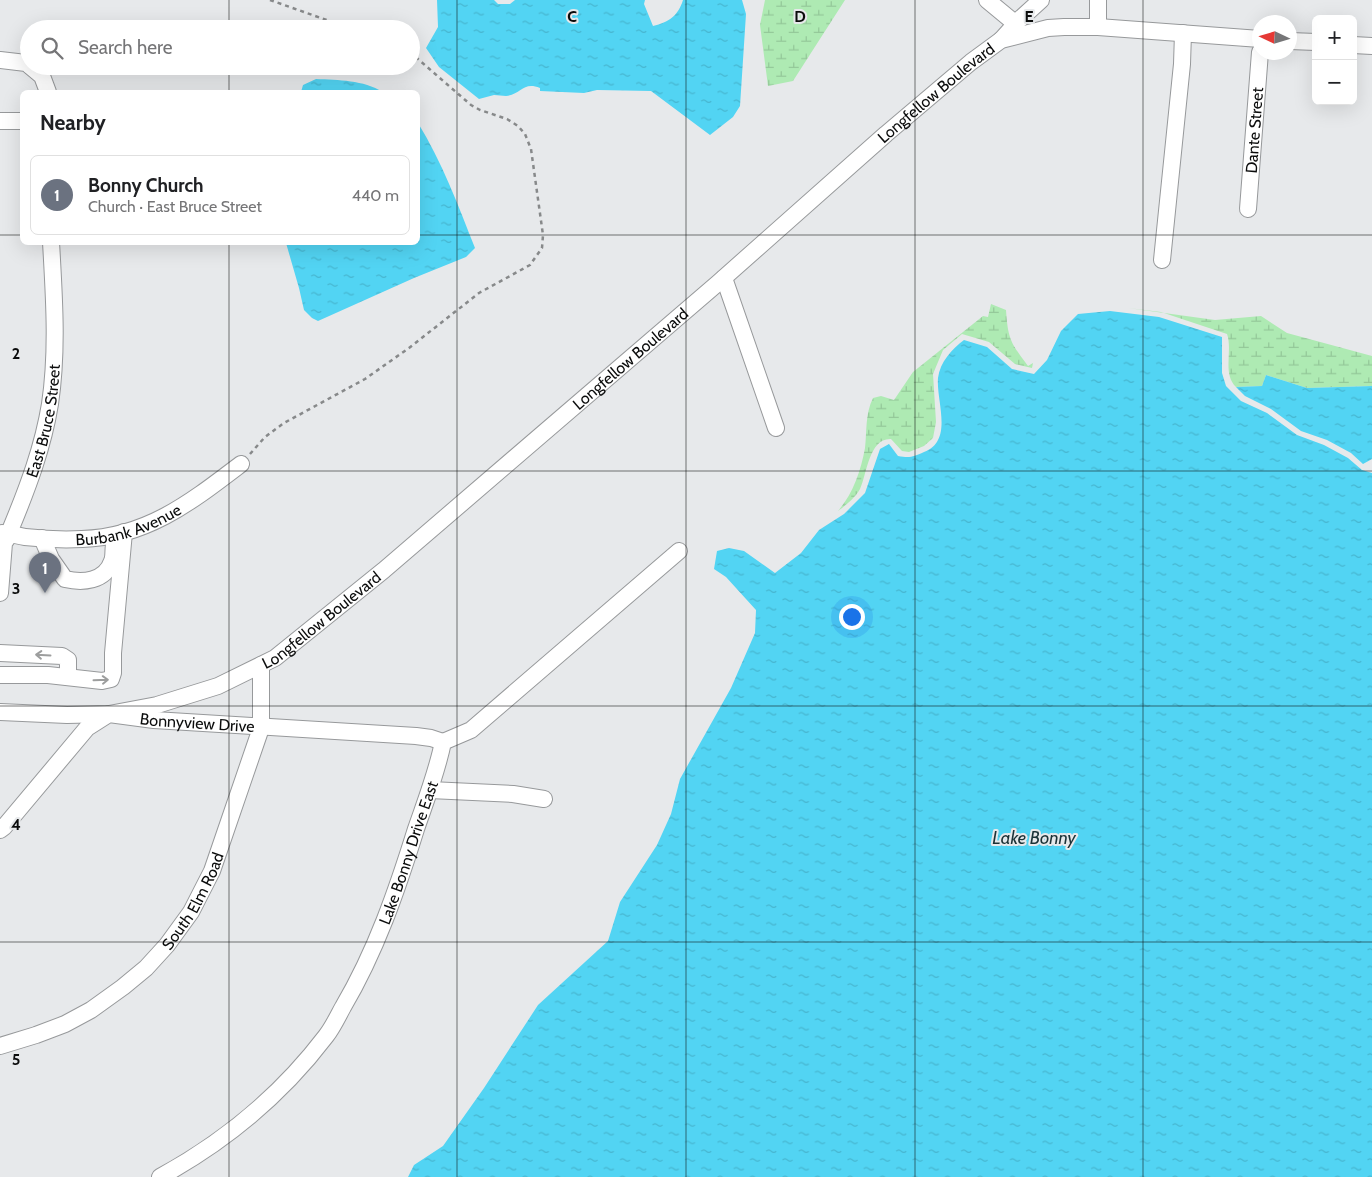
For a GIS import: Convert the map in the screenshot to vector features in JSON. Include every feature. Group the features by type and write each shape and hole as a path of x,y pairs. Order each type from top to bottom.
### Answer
{"street":[{"path":"987,0 1016,24"},
{"path":"1002,40 1041,0"},
{"path":"1098,0 1098,27"},
{"name":"Longfellow Boulevard","path":"0,712 67,715 110,714 157,705 218,686 276,658 365,586 724,278 886,134 971,62 1002,40 1048,28 1098,27 1252,38"},
{"path":"1162,260 1181,74 1183,33"},
{"path":"1297,41 1312,42"},
{"path":"1357,45 1372,46"},
{"path":"0,60 20,62"},
{"name":"Dante Street","path":"1248,209 1259,60"},
{"path":"41,75 47,90"},
{"path":"0,121 20,121"},
{"name":"East Bruce Street","path":"0,593 6,533 11,528 31,478 43,437 50,402 55,347 50,245"},
{"path":"724,278 776,428"},
{"name":"Burbank Avenue","path":"6,533 42,538 102,538 152,523 172,513 197,498 241,464"},
{"path":"42,538 51,559 65,579 76,582 91,581 103,573 112,562 119,533"},
{"path":"0,675 48,675 102,681 111,679 113,673 119,533"},
{"path":"443,742 471,730 679,550"},
{"path":"0,653 62,656 68,660 68,677"},
{"name":"South Elm Road","path":"0,1046 66,1024 92,1010 138,975 167,945 191,912 212,872 261,728 261,665"},
{"path":"0,830 87,728 110,714"},
{"name":"Bonnyview Drive","path":"110,714 154,720 261,728 416,736 443,742"},
{"name":"Lake Bonny Drive East","path":"160,1177 198,1155 256,1111 298,1069 327,1035 375,946 407,861 440,760 443,742"},
{"path":"430,790 513,794 544,799"}],"path":[{"path":"270,0 327,20"},
{"path":"241,464 265,437 284,423 365,379 409,348 479,293 530,265 542,248 531,150 525,134 518,126 507,119 471,105 420,61"}],"green space":[{"path":"765,0 845,0 793,81 768,86 760,25"},
{"path":"991,304 1006,310 1011,341 1028,366 1033,363 1032,368 1015,364 989,342 962,334 943,350 933,374 936,422 933,438 924,446 909,452 902,451 891,439 884,440 878,444 873,450 860,489 838,511 848,497 859,473 865,448 870,404 873,398 881,396 894,400 913,372 983,316 988,317"},
{"path":"1164,313 1215,320 1261,316 1287,333 1372,356 1372,386 1307,388 1266,375 1262,386 1236,387 1230,375 1227,334"}],"water":[{"path":"437,0 494,0 498,4 510,4 515,0 645,0 644,4 653,26 664,23 672,18 683,0 742,0 746,14 740,106 733,117 710,135 651,91 597,90 584,93 540,91 540,88 530,86 511,95 494,95 479,99 439,67 426,48 438,27"},
{"path":"316,79 342,80 367,85 379,90 302,90 303,85"},
{"path":"420,126 442,168 475,248 466,257 318,321 304,310 287,245 420,245"},
{"name":"Lake Bonny","path":"1110,311 1159,317 1222,337 1222,373 1226,386 1241,401 1267,413 1297,435 1324,445 1348,458 1362,470 1372,473 1372,1177 408,1177 414,1165 443,1146 484,1088 538,1005 608,941 620,902 657,845 671,814 680,779 731,688 755,633 756,610 726,577 714,569 717,551 729,548 744,551 775,573 801,553 819,530 844,514 865,493 880,449 889,444 898,456 909,457 933,447 939,439 941,430 938,387 939,372 947,356 964,340 987,347 1012,369 1034,374 1047,360 1061,331 1078,314"},
{"path":"1266,375 1307,388 1372,386 1372,459 1363,464 1351,453 1327,440 1301,431 1271,409 1245,396 1236,387 1262,386"}],"place":[{"name":"Bonny Church","path":"45,593"}]}
